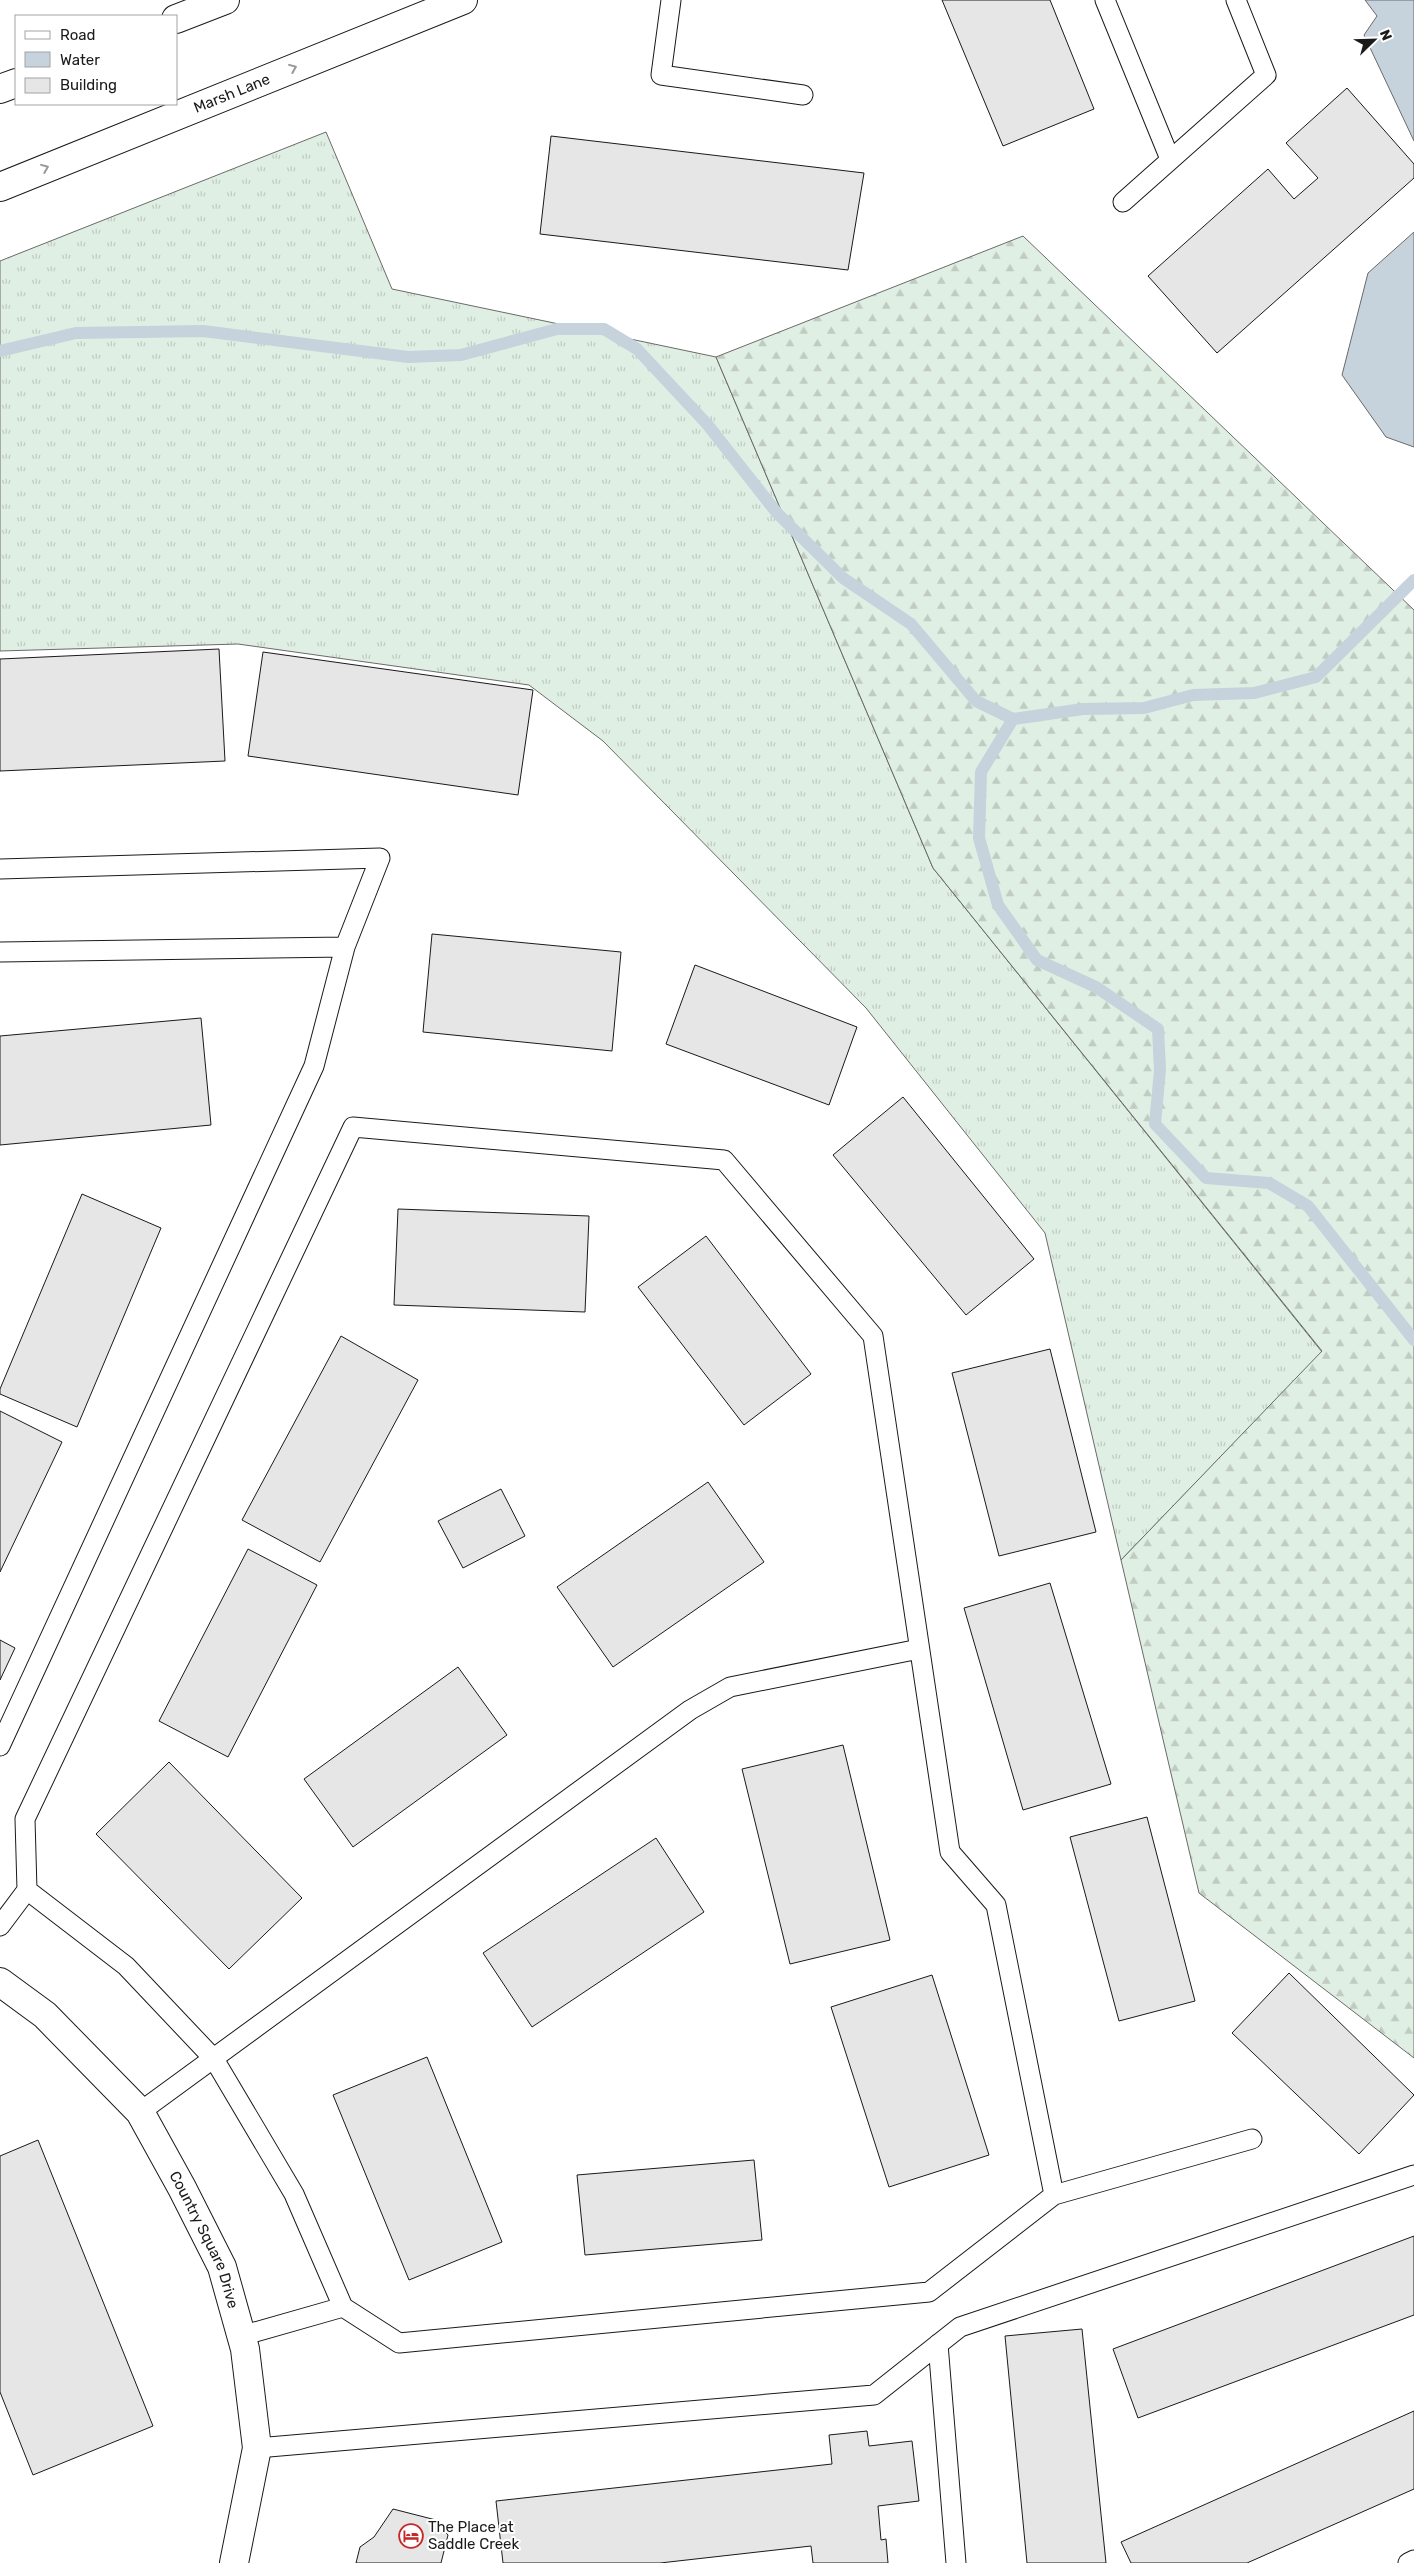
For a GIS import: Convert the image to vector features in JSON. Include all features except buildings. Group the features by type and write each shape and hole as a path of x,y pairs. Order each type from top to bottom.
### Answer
{"street":[{"path":"178,18 225,0"},
{"name":"Marsh Lane","path":"0,187 463,0"},
{"path":"0,89 15,83"},
{"name":"Country Square Drive","path":"0,1982 45,2015 140,2112 222,2267 245,2349 257,2448 234,2563"}],"lane":[{"path":"672,0 661,75 803,94"},
{"path":"1105,0 1170,159"},
{"path":"1123,202 1266,75 1236,0"},
{"path":"0,870 380,858 345,947 314,1066 0,1746"},
{"path":"0,952 345,947"},
{"path":"0,1926 27,1890 25,1819 353,1127 724,1160 873,1336 950,1852 996,1905 1054,2195"},
{"path":"140,2112 690,1710 730,1686 919,1648"},
{"path":"27,1890 126,1966 214,2059 294,2194 343,2307 399,2343 929,2292 1054,2195 1252,2139"},
{"path":"257,2448 874,2395 960,2327 1414,2175"},
{"path":"241,2336 343,2307"},
{"path":"938,2344 956,2563"},
{"path":"1408,2563 1414,2560"}],"green space":[{"path":"326,132 392,289 716,357 933,868 1322,1352 1121,1560 1045,1233 866,1008 603,741 529,685 238,644 0,651 0,261"},
{"path":"1023,236 1414,610 1414,2058 1199,1893 1121,1560 1322,1351 933,868 716,357"}],"water":[{"path":"1365,0 1414,0 1414,141 1364,35 1377,16"},
{"path":"1414,232 1414,447 1386,437 1342,375 1368,273"}],"waterway":[{"path":"0,351 76,333 203,331 408,357 461,355 557,329 604,329 637,349 707,424 777,513 843,578 911,624 976,701 1013,719 981,772 979,838 998,905 1037,960 1096,987 1158,1029 1160,1070 1155,1124 1206,1178 1269,1183 1308,1206 1414,1340"},
{"path":"1013,719 1083,709 1144,708 1193,695 1254,693 1316,677 1414,580"}],"place":[{"name":"The Place at Saddle Creek","path":"411,2536"}]}
